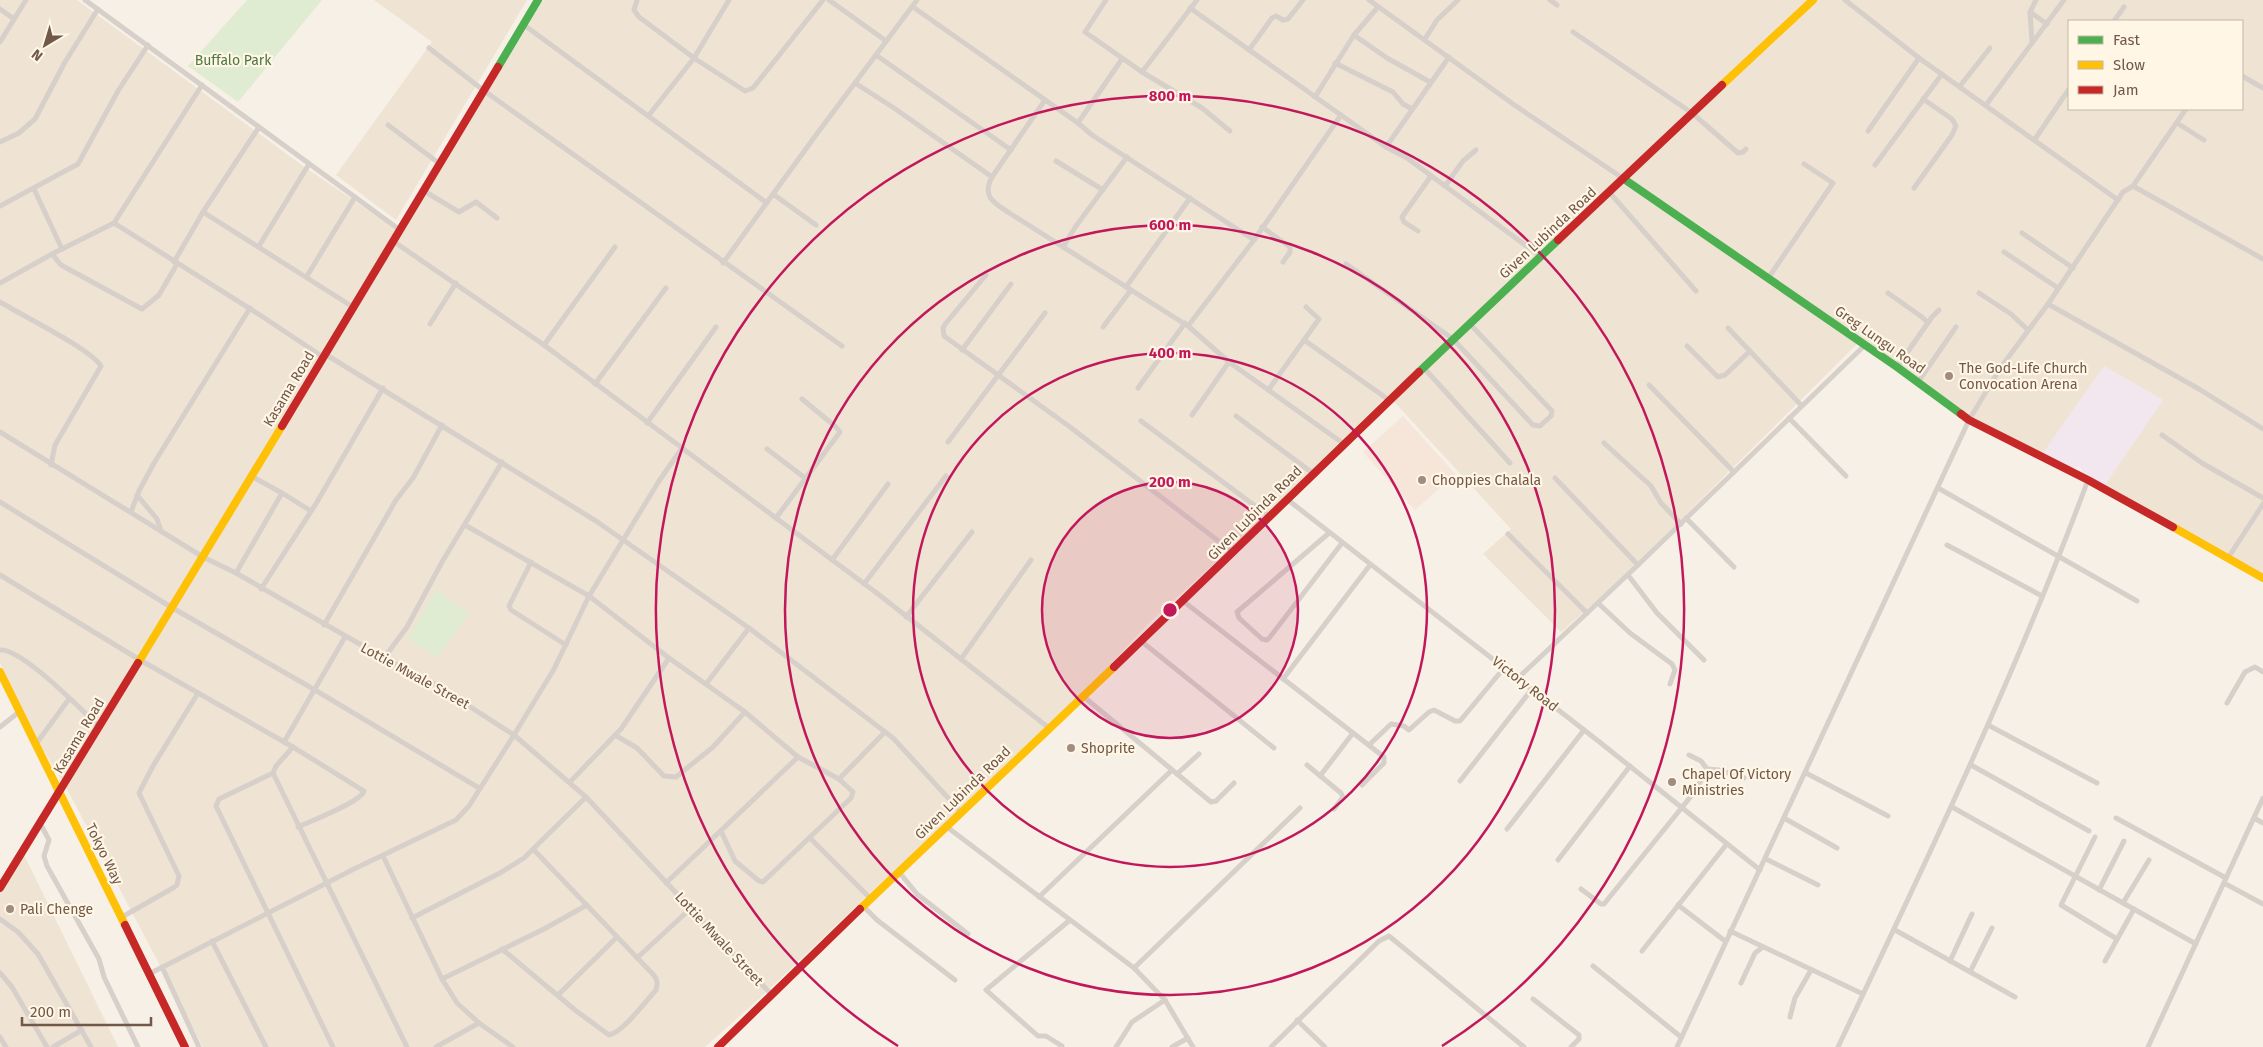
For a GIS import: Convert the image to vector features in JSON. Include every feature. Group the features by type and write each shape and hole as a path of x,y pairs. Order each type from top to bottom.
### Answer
{"street":[{"path":"0,42 26,0"},
{"path":"85,0 400,230"},
{"name":"Kasama Road","path":"0,888 203,557 538,0"},
{"path":"637,0 634,10 639,17 741,90 749,91 823,0"},
{"path":"649,115 694,58 729,0"},
{"path":"829,0 886,41"},
{"path":"724,263 917,0"},
{"path":"1106,0 1085,32 1142,72 1190,100 1230,131"},
{"path":"1142,72 1196,0"},
{"path":"1249,50 1272,18 1276,16 1283,20 1288,19 1303,0"},
{"path":"1369,0 1450,57 1512,104 1624,178"},
{"path":"1424,39 1437,20 1458,0"},
{"path":"1550,0 1558,5"},
{"name":"Given Lubinda Road","path":"718,1047 961,812 1234,553 1469,323 1610,193 1813,0"},
{"path":"1845,0 1920,58 2118,200"},
{"path":"2032,41 2030,12 2036,0"},
{"path":"1986,105 2064,0"},
{"path":"913,6 1078,122 1092,135 1254,240"},
{"path":"1315,97 1354,35 1378,6"},
{"path":"2115,20 2124,7"},
{"path":"1190,8 1386,147 1407,158 1540,256"},
{"path":"0,9 14,19"},
{"path":"1,140 19,133 35,119 98,9"},
{"path":"2030,12 2047,24"},
{"path":"524,25 767,203"},
{"path":"1574,32 1692,113 1738,153 1744,152 1746,149"},
{"path":"1354,35 1387,58 1430,82"},
{"path":"0,206 70,170 83,158 118,91 148,45"},
{"path":"429,48 483,90 842,346"},
{"path":"1960,86 1990,48"},
{"path":"876,55 1010,150"},
{"path":"1386,147 1430,82 1450,57"},
{"path":"1868,131 1920,58"},
{"path":"1078,122 1122,59"},
{"path":"1336,63 1393,92 1403,104 1412,109"},
{"path":"1875,164 1942,74"},
{"path":"2243,77 2263,88"},
{"path":"855,83 887,103 992,177"},
{"path":"0,284 52,254 114,223 202,85"},
{"path":"2035,139 2068,90"},
{"path":"1914,188 1952,135 1956,126 1952,119 1923,99"},
{"path":"1045,100 992,177 988,189 990,198 1128,289 1187,324 1229,362 1344,444"},
{"path":"1677,1047 1969,420 2001,367 2048,304 2118,200 2128,188 2134,186 2185,110"},
{"path":"1138,388 1254,240 1340,115"},
{"path":"2177,123 2204,140"},
{"path":"388,125 440,164"},
{"path":"52,254 60,265 142,309 159,295 203,212 259,127"},
{"path":"1444,186 1463,161 1476,150"},
{"path":"1063,247 1076,226 1127,157"},
{"path":"1056,161 1103,190"},
{"path":"259,246 309,164"},
{"path":"1769,277 1834,184 1804,164"},
{"path":"1418,231 1404,222 1402,217 1431,176"},
{"name":"Greg Lungu Road","path":"1624,178 1769,277 1969,420 2088,480 2263,578"},
{"path":"2134,186 2263,259"},
{"path":"34,188 62,249"},
{"path":"424,191 459,212 476,202 497,218"},
{"path":"1610,193 1696,291"},
{"path":"773,194 816,225"},
{"path":"307,276 355,197"},
{"path":"1103,327 1190,198"},
{"path":"203,212 307,276 353,307"},
{"path":"114,223 324,355 383,388 624,540 749,628 885,732 908,754 961,812"},
{"path":"1262,227 1290,247 1290,252 1283,262"},
{"path":"2022,234 2073,268"},
{"path":"393,241 544,345 864,584 1049,728"},
{"path":"544,345 615,247"},
{"path":"2004,252 2058,288"},
{"path":"1346,264 1453,339 1533,425 1538,427 1551,416 1550,409 1469,323"},
{"path":"986,275 943,328 944,336 1070,427 1234,553"},
{"path":"430,324 456,283"},
{"path":"962,350 1011,284"},
{"path":"595,384 666,288"},
{"path":"1888,293 1928,323"},
{"path":"1979,293 2011,314 2028,330"},
{"path":"0,302 70,342 97,360 101,366 55,445 52,465"},
{"path":"2048,304 2199,389 2263,429"},
{"path":"1269,389 1319,319 1306,307"},
{"path":"131,512 137,495 218,356 250,308"},
{"path":"1897,367 1939,310"},
{"path":"948,442 1045,314"},
{"path":"647,423 716,327"},
{"path":"1918,382 1956,327"},
{"path":"1728,328 1801,405"},
{"path":"1304,340 1389,400"},
{"path":"1518,678 1628,575 1801,405 1865,345"},
{"path":"1687,346 1718,377 1725,375 1750,351"},
{"path":"1192,415 1229,362"},
{"path":"1424,368 1510,463"},
{"path":"1650,385 1734,472"},
{"path":"261,589 311,511 383,388"},
{"path":"776,518 840,432 802,399"},
{"path":"1236,416 1314,474"},
{"path":"1789,418 1846,476"},
{"path":"1142,421 1270,517"},
{"path":"324,625 396,500 413,478 442,425"},
{"name":"Lottie Mwale Street","path":"0,432 203,557 345,637 445,690 514,735 586,797 772,995"},
{"path":"2162,435 2202,463 2263,498"},
{"path":"1604,443 1651,486 1661,503 1681,524"},
{"path":"150,974 325,883 456,820 468,806 514,735 566,645 589,596 659,480 682,448"},
{"path":"767,449 805,478"},
{"path":"384,658 407,627 442,562 502,462"},
{"path":"251,476 311,511"},
{"path":"864,584 946,476"},
{"path":"1555,478 1638,565"},
{"path":"1838,1047 1971,765 2058,558 2088,480"},
{"path":"832,560 888,484"},
{"path":"1938,488 2039,544 2058,558 2137,601"},
{"path":"236,574 282,493"},
{"path":"137,495 157,519 161,531"},
{"name":"Victory Road","path":"1288,500 1328,533 1518,678 1760,870"},
{"path":"0,502 171,607 479,788"},
{"path":"2228,558 2263,504"},
{"path":"1686,518 1734,567"},
{"path":"465,525 589,596 668,658 745,712 798,757 839,779 852,790 853,796 766,880 761,882 735,861 721,831"},
{"path":"906,616 972,532"},
{"path":"1328,533 1237,612 1239,618 1262,639 1267,640 1270,638 1342,543"},
{"path":"1508,534 1587,613"},
{"path":"1948,545 2042,596"},
{"path":"961,659 1032,560"},
{"path":"531,562 509,606 516,614 566,645"},
{"path":"1283,679 1370,565"},
{"path":"0,575 140,660 294,747 356,785 364,793 349,803 298,827"},
{"path":"1628,575 1658,613 1704,660"},
{"path":"1183,601 1369,745 1385,760 1362,785"},
{"path":"1598,603 1630,633 1672,664 1676,670 1670,684"},
{"path":"706,684 749,628"},
{"path":"284,742 345,637"},
{"path":"1141,641 1274,748"},
{"path":"0,650 8,650 17,654 100,726"},
{"path":"570,782 615,735 668,658"},
{"path":"1369,745 1391,724 1404,726 1409,730 1428,712 1434,710 1455,721 1460,721 1504,668"},
{"path":"2227,703 2245,672 2255,668 2263,672"},
{"name":"Tokyo Way","path":"0,672 185,1047"},
{"path":"1460,781 1532,689"},
{"path":"122,917 173,888 179,881 179,876 139,793 153,766 198,692"},
{"path":"1084,697 1211,802 1216,801 1234,783"},
{"path":"36,744 69,698"},
{"path":"0,726 20,712"},
{"path":"615,735 637,748 664,776 676,777 712,747 745,712"},
{"path":"1988,724 2097,783"},
{"path":"1507,829 1584,730"},
{"path":"839,779 885,732"},
{"path":"1320,776 1352,733"},
{"path":"294,747 276,766 273,773 219,799 216,806 333,1047"},
{"path":"1177,774 1199,754"},
{"path":"1689,755 1701,761 1707,769 1719,770 1744,778"},
{"path":"666,884 798,757"},
{"path":"1307,765 1342,795 1343,797 1334,810"},
{"path":"1971,765 2089,831"},
{"path":"1558,860 1630,766"},
{"path":"1581,889 1601,904 1604,904 1696,790 1707,769"},
{"path":"1039,897 1172,770"},
{"path":"273,773 325,883 407,1047"},
{"path":"1806,773 1888,816"},
{"path":"52,776 58,779 70,776"},
{"path":"412,918 500,873 524,858 545,835 586,797"},
{"path":"2148,1047 2263,798"},
{"path":"52,803 58,802 67,806"},
{"path":"1952,807 2196,944"},
{"path":"1134,968 1300,808"},
{"path":"1784,818 1837,848"},
{"path":"2116,818 2263,904"},
{"path":"2254,818 2263,823"},
{"path":"40,822 49,840 44,856 48,866 99,959 104,977 138,1047"},
{"path":"947,827 1134,968 1165,1000 1193,1047"},
{"path":"2095,836 2060,905 2117,939"},
{"path":"810,838 871,899"},
{"path":"2099,890 2124,841"},
{"path":"1642,951 1726,844"},
{"path":"502,949 609,1035 614,1034 635,1014 656,990 658,984 658,980 534,849"},
{"path":"383,856 442,979 457,1003 479,1023 512,1047"},
{"path":"1766,859 1818,885"},
{"path":"2123,903 2149,860"},
{"path":"899,872 917,894 968,934"},
{"path":"442,979 588,905"},
{"path":"1678,905 1725,941"},
{"path":"863,906 878,920 955,980"},
{"path":"637,958 690,909"},
{"path":"2105,961 2134,909"},
{"path":"1950,961 1972,914"},
{"path":"0,919 29,943 91,1047"},
{"path":"1062,1046 1046,1036 1038,1036 986,990 1070,920"},
{"path":"1970,972 1992,928"},
{"path":"1894,930 2015,997"},
{"path":"1730,931 1863,994"},
{"path":"1271,1047 1379,941 1389,936 1524,1047"},
{"path":"558,995 617,937"},
{"path":"212,941 266,1047"},
{"path":"1741,983 1755,953 1762,947"},
{"path":"1592,966 1681,1037"},
{"path":"162,967 199,1047"},
{"path":"1790,1017 1795,998 1811,970"},
{"path":"0,973 12,987 47,1047"},
{"path":"1533,999 1579,1035 1579,1039 1571,1047"},
{"path":"1116,1047 1132,1022 1165,1000"},
{"path":"1297,1020 1324,1047"},
{"path":"436,1047 479,1023"},
{"path":"53,1047 82,1030"},
{"path":"0,1037 6,1047"},
{"path":"1172,1047 1188,1038"}],"shaded area":[{"path":"0,0 77,0 303,166 402,233 543,0 2263,0 2263,575 2102,489 2163,400 2104,366 2041,456 1966,418 1859,342 1621,579 1561,632 1483,554 1511,529 1388,395 1267,515 1148,624 1081,696 955,817 873,890 762,996 705,1047 203,1047 66,787 42,748 0,663"},
{"path":"374,0 527,0 396,220 336,175 432,42"},
{"path":"2104,366 2163,400 2102,489 2085,476 2080,467 2070,468 2041,456"},
{"path":"1403,416 1455,474 1415,510 1363,452"},
{"path":"24,855 118,1047 0,1047 0,894"}],"green space":[{"name":"Buffalo Park","path":"247,0 322,0 238,102 188,66"},
{"path":"436,590 469,613 437,658 408,638"}],"traffic: fast":[{"path":"498,67 538,0"},
{"path":"1624,179 1897,367 1961,414"},
{"path":"1419,372 1558,240"}],"traffic: slow":[{"path":"1722,85 1813,0"},
{"path":"138,663 282,426"},
{"path":"2173,527 2263,578"},
{"path":"860,909 1114,667"},
{"path":"0,672 125,925"}],"traffic: jam":[{"path":"282,426 498,67"},
{"path":"1558,240 1722,85"},
{"path":"1114,667 1419,372"},
{"path":"1961,414 1969,420 2088,480 2173,527"},
{"path":"0,888 138,663"},
{"path":"718,1047 860,909"},
{"path":"125,925 185,1047"}],"place":[{"name":"The God-Life Church Convocation Arena","path":"1949,376"},
{"name":"Choppies Chalala","path":"1422,480"},
{"name":"Shoprite","path":"1071,748"},
{"name":"Chapel Of Victory Ministries","path":"1672,782"},
{"name":"Pali Chenge","path":"10,909"}]}
